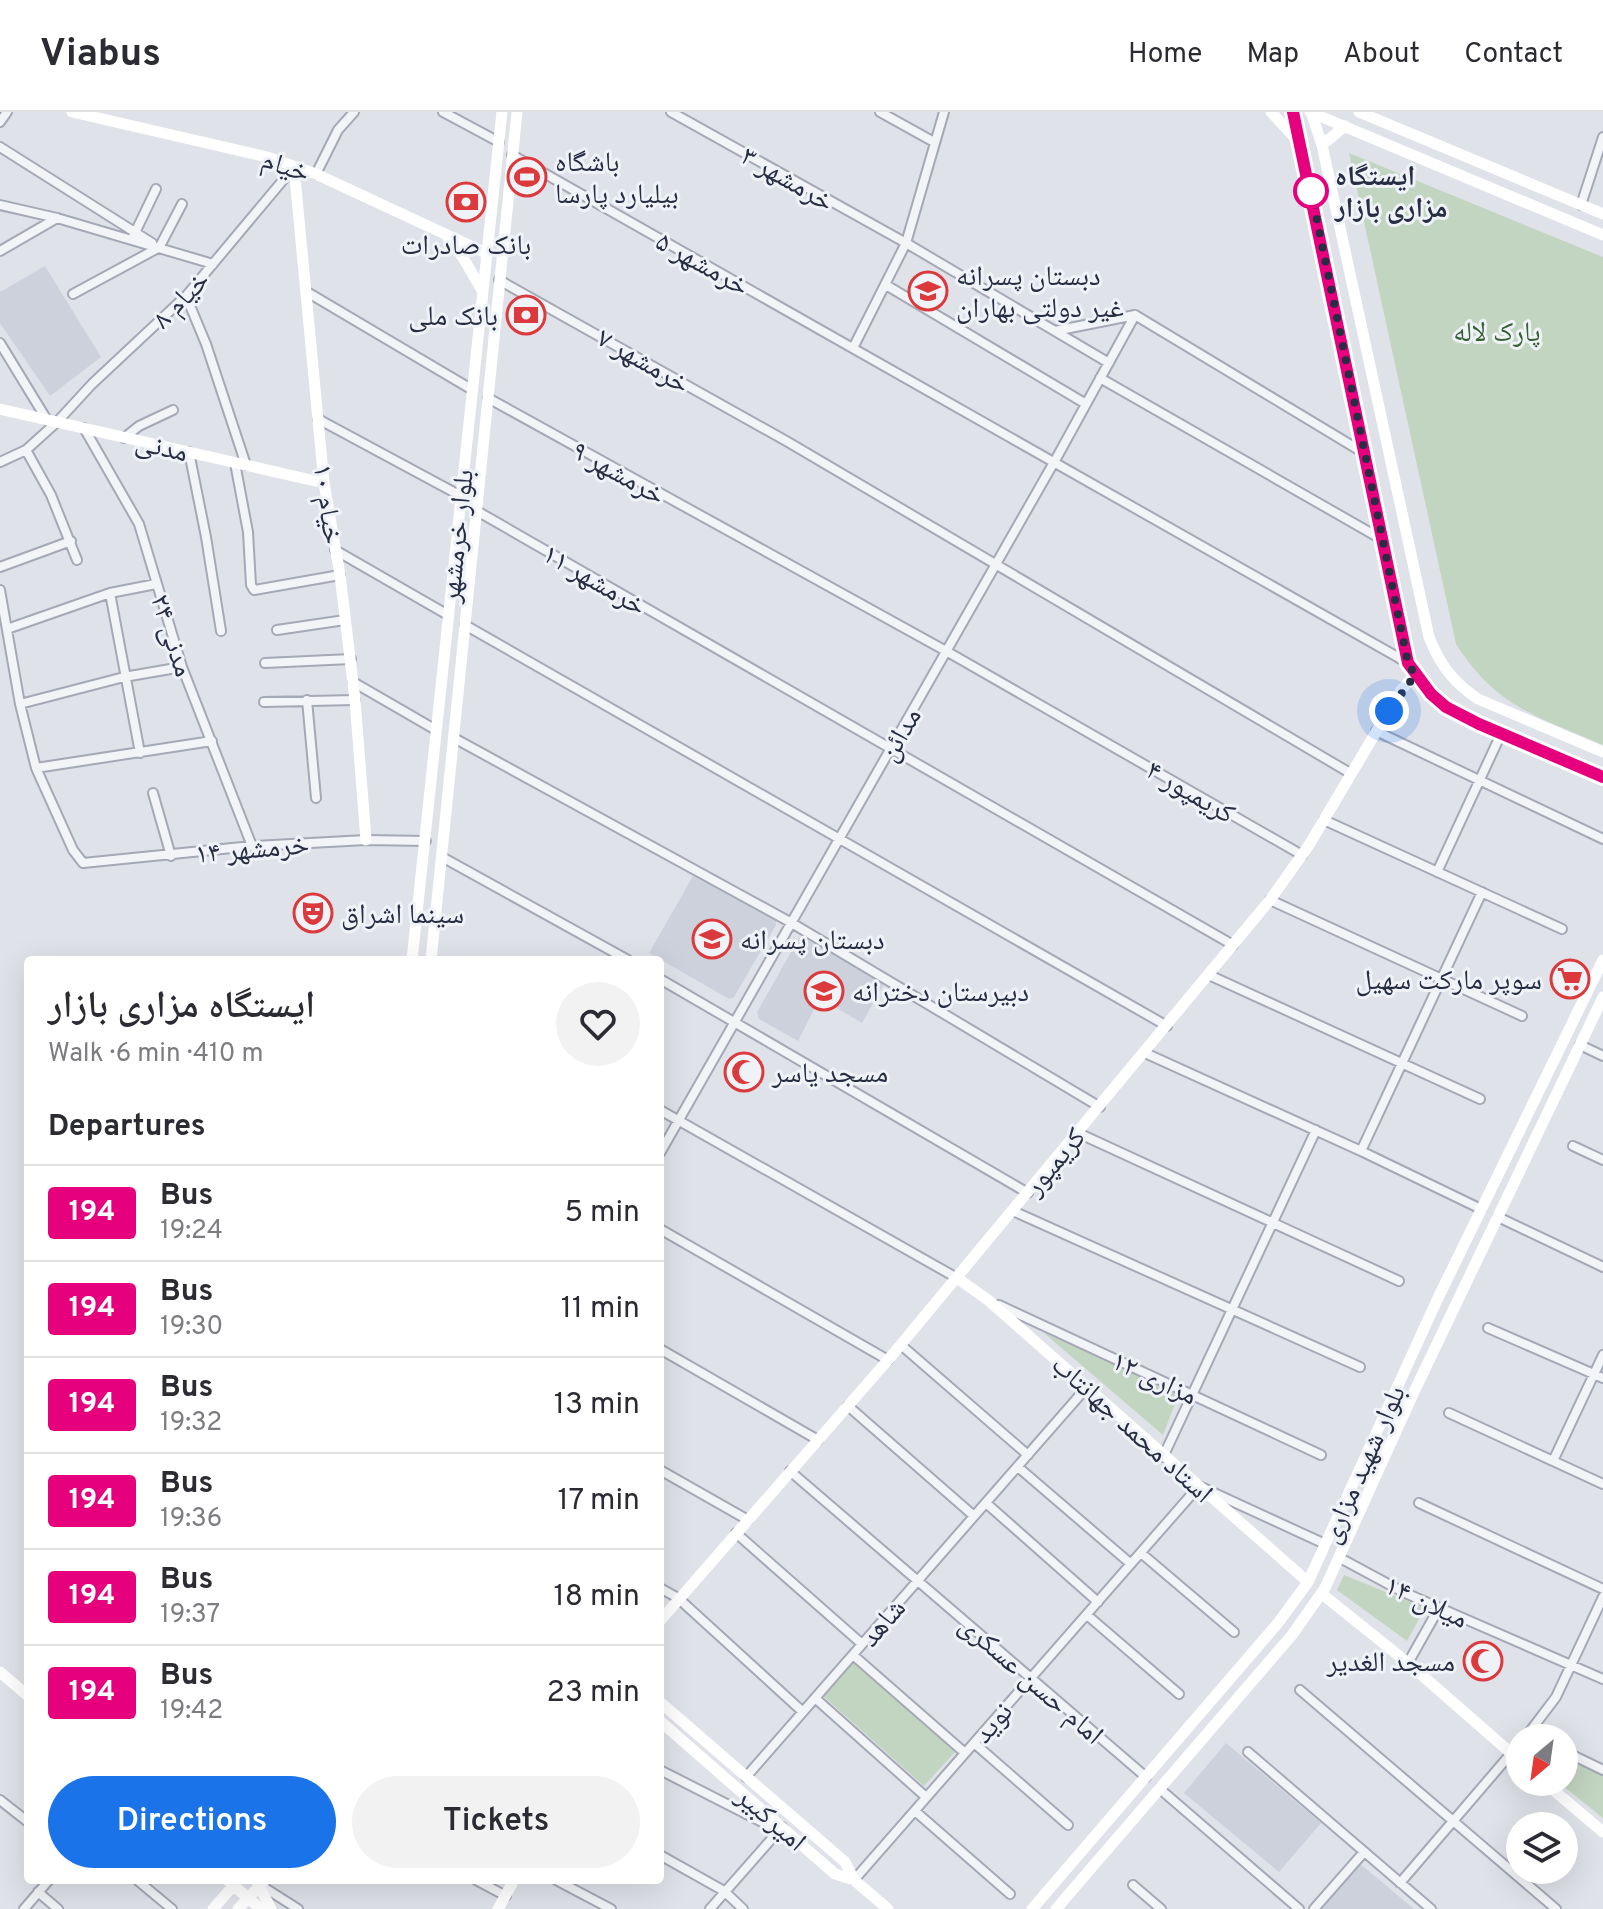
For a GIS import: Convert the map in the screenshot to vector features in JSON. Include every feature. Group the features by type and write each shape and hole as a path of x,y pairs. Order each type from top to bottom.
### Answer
{"main road":[{"name":"خیام","path":"72,112 267,157 316,174 488,254"},
{"name":"بلوار خرمشهر","path":"412,956 502,112"},
{"name":"بلوار خرمشهر","path":"431,956 517,112"},
{"path":"1271,112 1300,143"},
{"path":"1293,112 1408,663 1431,694 1446,707 1603,777"},
{"path":"1311,112 1603,235"},
{"path":"1311,112 1322,145 1429,637 1437,658 1461,688 1478,699 1603,752"},
{"path":"1359,112 1603,214"},
{"path":"1322,145 1345,126"},
{"name":"خیام ۱۰","path":"294,167 324,483 351,659 366,840"},
{"path":"445,234 483,292"},
{"name":"مدنی","path":"0,409 324,483"},
{"path":"454,552 472,559"},
{"name":"کریمپور","path":"664,1616 901,1345 1270,900 1324,820 1401,690 1415,675"},
{"name":"بلوار شهید مزاری","path":"1032,1909 1278,1623 1308,1582 1481,1209 1603,960"},
{"name":"بلوار شهید مزاری","path":"1056,1909 1292,1635 1322,1594 1413,1394 1603,997"},
{"path":"1481,1209 1498,1217"},
{"name":"استاد محمد جهانتاب","path":"957,1278 988,1300 1308,1582"},
{"path":"1322,1594 1506,1748"},
{"path":"0,1672 24,1693"},
{"path":"1210,1703 1224,1714"},
{"path":"664,1705 845,1862 854,1880"},
{"name":"امیرکبیر","path":"664,1724 835,1874 854,1880 888,1909"},
{"path":"1561,1796 1603,1832"},
{"path":"213,1909 231,1884"},
{"path":"234,1884 261,1909"},
{"path":"238,1909 258,1884"},
{"path":"261,1884 271,1909"},
{"path":"498,1909 512,1884"}],"street":[{"path":"0,122 7,112"},
{"path":"316,174 338,130 354,112"},
{"path":"443,112 499,142"},
{"name":"خرمشهر ۳","path":"671,112 906,243 1109,363"},
{"path":"880,112 934,142"},
{"path":"853,348 906,243 944,112"},
{"path":"1581,205 1598,167 1603,137"},
{"path":"0,147 133,237"},
{"name":"خرمشهر ۵","path":"512,155 1408,663"},
{"name":"خیام ۸","path":"0,462 26,450 52,421 186,296 294,167"},
{"path":"133,237 156,189"},
{"path":"73,294 159,248 182,204"},
{"path":"0,205 133,237 213,264"},
{"path":"0,251 57,218"},
{"name":"خرمشهر ۷","path":"499,280 788,442 1350,773"},
{"path":"886,285 1086,404"},
{"path":"307,292 471,389"},
{"path":"186,296 206,344 241,464 251,585 254,590 340,575"},
{"path":"1055,331 1135,315 1365,454"},
{"name":"مدائن","path":"664,1146 1054,463 1135,315"},
{"path":"0,343 52,421"},
{"path":"1100,378 1383,540"},
{"name":"خرمشهر ۹","path":"488,398 946,651"},
{"path":"124,438 139,426 173,410"},
{"path":"318,419 461,496"},
{"name":"مدنی ۲۴","path":"84,428 139,524 182,667 252,846"},
{"path":"26,450 51,495 77,560"},
{"path":"189,452 221,631"},
{"name":"خرمشهر ۱۱","path":"477,511 1233,945"},
{"path":"0,567 71,541"},
{"path":"335,549 448,615"},
{"path":"7,629 110,593 156,584"},
{"path":"0,590 20,704 36,768 212,741"},
{"path":"110,593 140,753"},
{"path":"277,630 345,620"},
{"path":"465,625 1167,1026"},
{"name":"کریمپور ۴","path":"946,651 1302,855"},
{"path":"265,663 351,659"},
{"path":"20,704 124,677 182,667"},
{"path":"353,682 436,730"},
{"path":"307,700 316,798"},
{"path":"264,702 355,700"},
{"path":"1376,731 1603,839"},
{"path":"1437,872 1501,734"},
{"path":"454,738 790,922 1100,1107"},
{"name":"خرمشهر ۱۴","path":"36,768 80,861 88,864 252,846 366,840 426,841"},
{"path":"153,793 171,856"},
{"path":"1324,820 1562,929"},
{"path":"442,857 621,956"},
{"path":"1361,1151 1482,892"},
{"path":"1270,900 1522,1016"},
{"path":"1209,975 1480,1099"},
{"path":"664,981 1028,1193"},
{"path":"1580,1045 1603,1056"},
{"path":"1145,1053 1481,1209"},
{"path":"664,1112 957,1278"},
{"path":"1163,1457 1316,1130"},
{"path":"1078,1133 1399,1281"},
{"path":"1573,1146 1603,1160"},
{"path":"1013,1211 1360,1367"},
{"path":"1498,1217 1603,1267"},
{"path":"664,1231 888,1360"},
{"name":"مزاری ۱۲","path":"988,1300 1321,1455"},
{"path":"1488,1328 1598,1376"},
{"path":"901,1345 1028,1455"},
{"path":"664,1351 818,1440"},
{"path":"1553,1461 1598,1376 1603,1355"},
{"name":"شاهد","path":"746,1777 1087,1387"},
{"path":"848,1406 974,1516"},
{"path":"1449,1413 1603,1484"},
{"path":"1018,1467 1131,1564"},
{"name":"امام حسن عسکری","path":"790,1471 1146,1777"},
{"path":"664,1472 748,1520"},
{"path":"1199,1486 1325,1544"},
{"name":"نوید","path":"854,1880 1199,1486"},
{"path":"986,1503 1098,1602"},
{"path":"1419,1503 1603,1589"},
{"path":"736,1533 862,1644"},
{"path":"1141,1553 1234,1632"},
{"name":"میلان ۱۴","path":"1340,1558 1439,1608 1603,1679"},
{"path":"664,1590 678,1598 803,1712"},
{"path":"1536,1724 1556,1697 1603,1597"},
{"path":"1408,1663 1439,1608"},
{"path":"1087,1615 1179,1694"},
{"path":"853,1655 965,1753"},
{"path":"1300,1690 1556,1909"},
{"path":"815,1698 926,1797"},
{"path":"974,1743 1068,1825"},
{"path":"1248,1752 1431,1909"},
{"path":"1578,1758 1603,1770"},
{"path":"1400,1883 1453,1821 1506,1767"},
{"path":"664,1772 768,1825 782,1827"},
{"path":"1160,1789 1299,1909"},
{"path":"0,1800 24,1819"},
{"path":"915,1811 1010,1894"},
{"path":"710,1909 782,1827"},
{"path":"1314,1909 1364,1852"},
{"path":"664,1857 724,1891 743,1909"},
{"path":"24,1909 45,1884"},
{"path":"142,1884 172,1909"},
{"path":"263,1884 298,1909"},
{"path":"484,1884 506,1896"},
{"path":"564,1884 610,1908"},
{"path":"1133,1885 1161,1909"},
{"path":"38,1892 58,1909"},
{"path":"153,1909 161,1900"}],"shaded area":[{"path":"45,266 101,357 50,396 0,323 0,292"},
{"name":"دبستان پسرانه","path":"693,876 776,920 734,997 729,999 664,962 664,956 649,953"},
{"name":"دبیرستان دخترانه","path":"802,937 884,984 862,1023 820,998 798,1041 759,1019 757,1012"},
{"path":"1226,1743 1321,1823 1279,1872 1184,1793"},
{"path":"1358,1862 1414,1909 1318,1909"}],"green space":[{"name":"پارک لاله","path":"1349,153 1603,257 1603,745 1520,708 1487,682 1456,644"},
{"path":"1044,1333 1180,1391 1163,1435"},
{"path":"1344,1575 1425,1608 1407,1641 1337,1590"},
{"path":"853,1662 955,1752 924,1786 823,1696"},
{"path":"1578,1764 1603,1776 1603,1818 1576,1796 1578,1796"}],"bus line":[{"name":"194","path":"1293,112 1408,663 1431,694 1446,707 1603,777"}],"place":[{"name":"باشگاه بیلیارد پارسا","path":"527,177"},
{"name":"ایستگاه مزاری بازار","path":"1311,191"},
{"name":"بانک صادرات","path":"466,202"},
{"name":"دبستان پسرانه غیر دولتی بهاران","path":"928,291"},
{"name":"بانک ملی","path":"526,315"},
{"name":"سینما اشراق","path":"313,913"},
{"name":"دبستان پسرانه","path":"712,939"},
{"name":"سوپر مارکت سهیل","path":"1570,979"},
{"name":"دبیرستان دخترانه","path":"824,991"},
{"name":"مسجد یاسر","path":"744,1072"},
{"name":"مسجد الغدیر","path":"1483,1661"}],"route":[{"path":"1311,191 1408,663 1415,675 1401,690 1389,711"}]}
